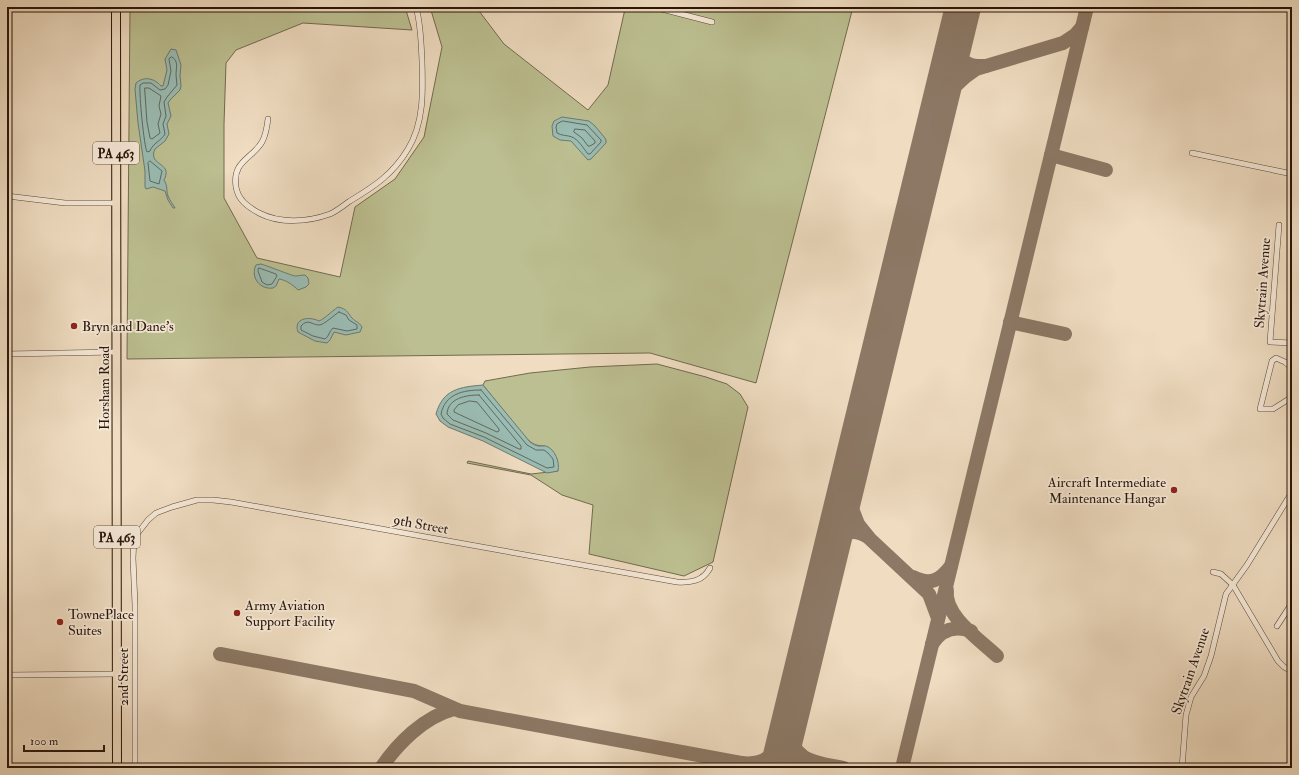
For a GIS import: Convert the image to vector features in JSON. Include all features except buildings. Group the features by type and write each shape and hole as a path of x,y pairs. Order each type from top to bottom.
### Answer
{"main road":[{"name":"Horsham Road","path":"116,7 117,768"}],"street":[{"path":"268,119 266,133 262,143 240,164 236,176 236,188 242,200 250,208 266,217 289,221 306,220 330,214 376,186 394,170 409,148 419,123 423,97 420,24 416,7"},
{"path":"654,7 712,22"},
{"path":"1192,153 1292,174"},
{"path":"7,196 65,203 116,203"},
{"name":"Skytrain Avenue","path":"1279,225 1270,342 1292,343"},
{"path":"7,354 117,352"},
{"path":"1292,368 1285,362 1276,358 1272,361 1260,409 1273,409 1292,397"},
{"name":"Skytrain Avenue","path":"1182,768 1186,715 1191,697 1204,676 1211,656 1226,594 1247,565 1292,492"},
{"name":"9th Street","path":"134,538 148,520 162,510 197,500 213,500 677,582 698,580 706,574 710,568"},
{"name":"2nd Street","path":"134,538 135,768"},
{"path":"1213,572 1221,574 1233,585 1278,661 1284,667 1292,671"},
{"path":"1277,626 1292,603"},
{"path":"7,675 116,674"}],"green space":[{"path":"130,7 405,7 412,30 303,23 236,50 226,63 224,198 257,258 340,277 355,207 395,179 424,137 442,47 430,7 476,7 504,44 588,110 608,85 625,9 627,7 853,7 756,383 650,353 127,359"},
{"path":"657,364 727,384 740,394 748,407 713,562 684,576 589,554 593,505 562,495 531,475 467,463 468,461 531,474 558,471 545,446 533,444 523,435 483,385 485,381 530,373 590,367"}],"water":[{"path":"171,49 176,50 181,65 181,86 180,90 168,103 171,116 167,124 169,134 165,141 155,149 154,158 166,170 164,180 168,196 175,208 173,208 168,200 165,191 153,187 146,189 145,187 145,171 135,89 136,83 142,79 155,81 163,86 167,70 165,59"},
{"path":"562,117 589,121 605,138 606,143 591,159 588,160 571,141 560,140 553,136 552,126 554,121"},
{"path":"261,264 295,276 305,275 308,278 309,284 298,290 284,280 279,279 276,286 273,288 264,287 257,282 254,274 256,265"},
{"path":"338,307 348,312 352,318 360,324 362,327 360,332 346,335 334,332 327,343 315,341 298,332 298,324 303,319 315,319 319,321"},
{"path":"483,385 530,442 537,446 546,446 552,450 557,460 558,471 547,473 483,441 448,427 440,421 436,414 443,399 448,394 460,388"}],"taxiway":[{"path":"902,768 1087,7"},
{"path":"939,106 947,95 965,77 976,69 1063,43 1075,35 1082,27"},
{"path":"954,46 959,56 965,62 973,65 985,66"},
{"path":"1051,155 1106,170"},
{"path":"1010,322 1065,334"},
{"path":"848,480 851,506 858,524 870,539 929,594 938,618"},
{"path":"832,546 848,533 857,532 868,537"},
{"path":"913,577 925,581 935,580 943,575 951,566"},
{"path":"947,590 947,599 957,618 973,635 997,656"},
{"path":"932,644 940,635 949,630 965,629 971,631"},
{"path":"220,654 414,691 460,711 741,763 749,768"},
{"path":"381,768 395,749 413,732 432,718 454,709"},
{"path":"787,728 795,748 807,759 844,768"},
{"path":"741,763 757,763 769,757 778,747 786,733"},
{"path":"787,768 800,762 813,762"}],"runway":[{"path":"778,768 963,7"}],"place":[{"name":"Bryn and Dane's","path":"74,326"},
{"name":"Aircraft Intermediate Maintenance Hangar","path":"1174,490"},
{"name":"Army Aviation Support Facility","path":"237,613"},
{"name":"TownePlace Suites","path":"60,622"}]}
